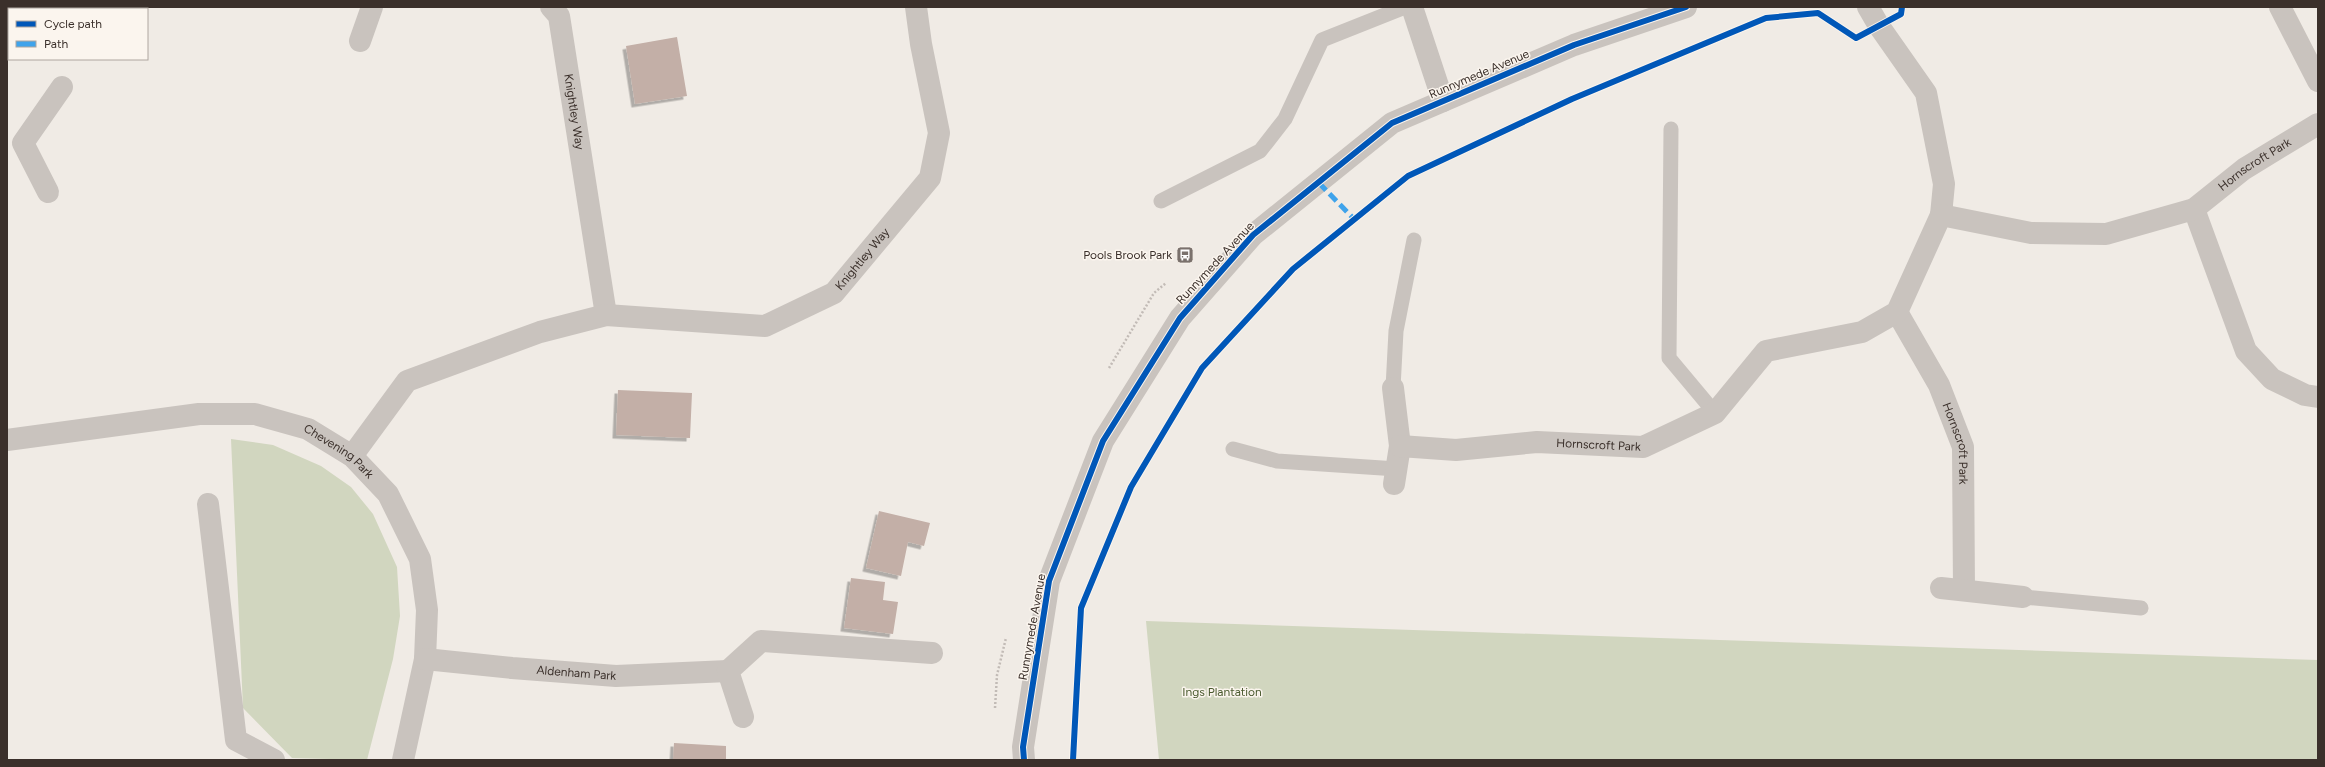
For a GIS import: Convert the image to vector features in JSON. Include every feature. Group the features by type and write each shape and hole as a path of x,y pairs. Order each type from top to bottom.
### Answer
{"street":[{"path":"360,41 372,7"},
{"name":"Knightley Way","path":"551,7 559,16 606,315"},
{"name":"Knightley Way","path":"352,456 407,381 540,332 606,315 765,326 834,293 930,178 940,133 921,44 916,7"},
{"path":"1412,7 1443,101"},
{"name":"Runnymede Avenue","path":"1024,760 1023,747 1049,581 1103,441 1180,318 1253,235 1392,123 1574,45 1686,7"},
{"path":"1868,7 1879,26 1926,94 1944,184 1941,215 1897,312"},
{"path":"2280,7 2318,81"},
{"path":"48,192 15,143 62,87"},
{"name":"Hornscroft Park","path":"1941,215 2031,233 2106,234 2194,209 2244,169 2318,124"},
{"path":"2194,209 2246,351 2272,379 2305,395 2318,397"},
{"name":"Hornscroft Park","path":"1400,446 1456,450 1538,442 1643,447 1714,413 1766,351 1862,332 1897,312 1939,385 1963,447 1964,590"},
{"path":"1393,388 1400,446 1395,477"},
{"name":"Chevening Park","path":"7,440 199,414 255,414 308,429 352,456 388,494 420,559 427,610 425,659 403,760"},
{"path":"208,504 236,740 274,760"},
{"path":"1940,588 2023,597"},
{"path":"743,717 728,671 760,641 932,653"},
{"name":"Aldenham Park","path":"425,659 512,668 616,676 728,671"}],"lane":[{"path":"1161,201 1260,151 1285,119 1322,40 1405,7"},
{"path":"1671,129 1669,358 1714,413"},
{"path":"1393,388 1396,331 1414,240"},
{"path":"1233,449 1277,461 1395,477"},
{"path":"2023,597 2141,608"}],"green space":[{"path":"231,439 273,445 321,466 351,487 373,514 397,567 400,616 393,659 367,760 292,758 243,708"},
{"name":"Ings Plantation","path":"1146,621 2318,660 2318,760 1159,760"}],"building":[{"path":"677,37 687,96 635,104 626,46"},
{"path":"618,390 692,393 690,438 616,435"},
{"path":"879,511 930,523 924,546 908,542 901,576 866,568"},
{"path":"851,578 885,582 883,600 898,602 893,634 844,628"},
{"path":"674,743 726,746 726,760 673,760"}],"marked path":[{"path":"1319,183 1354,219"}],"cycle path":[{"path":"1024,760 1023,747 1049,581 1103,441 1180,318 1253,235 1392,123 1574,45 1686,7"},
{"path":"1073,760 1081,608 1131,487 1202,368 1293,269 1408,176 1572,99 1766,18 1818,13 1856,38 1901,14 1902,7"}],"place":[{"name":"Pools Brook Park","path":"1185,255"}]}
